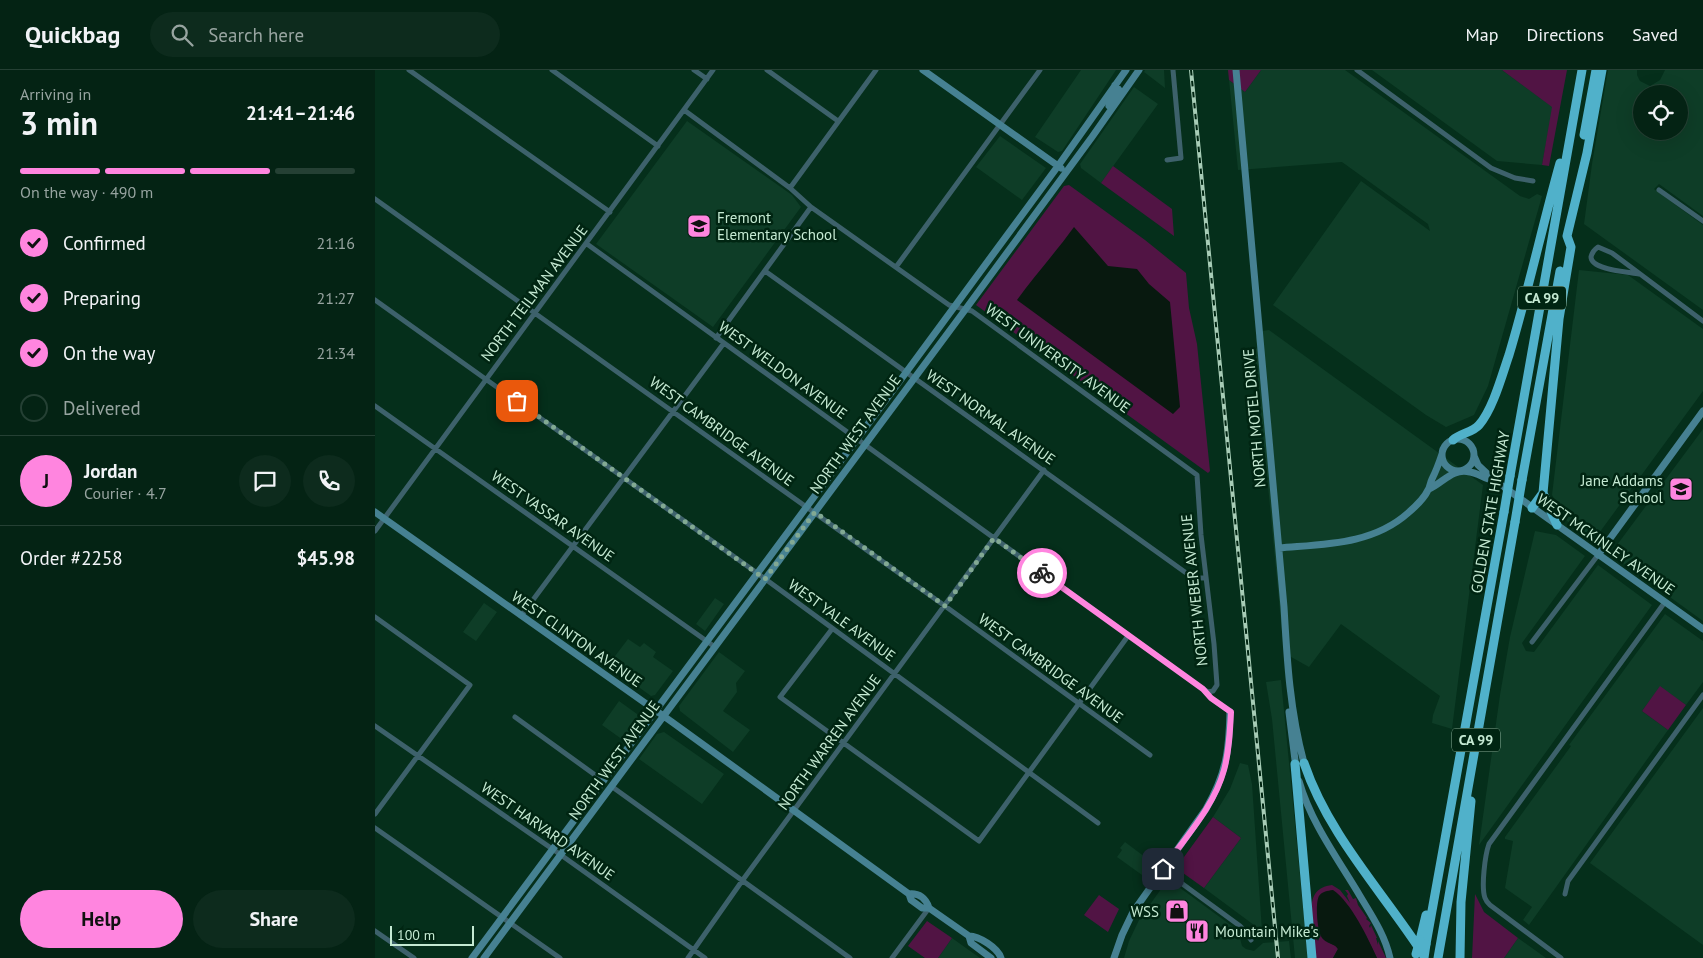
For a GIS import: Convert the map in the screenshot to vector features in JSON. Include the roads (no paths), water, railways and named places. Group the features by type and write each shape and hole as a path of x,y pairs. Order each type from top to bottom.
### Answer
{"highway":[{"name":"GOLDEN STATE HIGHWAY","path":"1420,957 1445,837 1582,70"},
{"name":"GOLDEN STATE HIGHWAY","path":"1438,958 1596,70"},
{"path":"1557,526 1543,493 1559,319 1571,247 1567,236 1587,153 1602,70"},
{"path":"1453,440 1456,436 1473,430 1480,424 1497,389 1516,333 1573,120"},
{"path":"1533,508 1543,493"},
{"path":"1460,958 1461,902 1477,737"},
{"path":"1299,763 1328,818 1420,957"},
{"path":"1299,763 1312,958"}],"main road":[{"path":"923,70 1067,171"},
{"name":"NORTH WEST AVENUE","path":"472,958 602,780 1059,166 1126,70"},
{"path":"1129,85 1126,79 1132,70"},
{"name":"NORTH WEST AVENUE","path":"484,958 965,310 1139,70"},
{"name":"NORTH MOTEL DRIVE","path":"1236,70 1279,548 1289,688 1297,735 1299,783 1313,816 1376,922 1390,958"},
{"path":"1101,124 1108,106 1119,90 1115,85"},
{"path":"1597,555 1703,411"},
{"path":"1279,548 1353,540 1388,527 1417,505 1429,489 1439,466 1445,445 1453,440"},
{"name":"WEST MCKINLEY AVENUE","path":"1453,440 1468,442 1477,465 1494,480 1703,629"},
{"name":"WEST MCKINLEY AVENUE","path":"1442,454 1442,459 1447,467 1456,471 1471,472 1494,480"},
{"path":"1429,489 1448,476 1470,465 1474,456"},
{"name":"WEST CLINTON AVENUE","path":"375,512 655,709 909,894 916,893 927,901 929,908 969,936 976,936 999,953 1001,958"},
{"path":"1114,958 1121,935 1133,912 1206,809 1221,780 1229,744 1231,712"},
{"name":"WEST CLINTON AVENUE","path":"969,936 971,943 991,958"}],"street":[{"path":"409,70 610,212"},
{"path":"552,70 658,146"},
{"path":"693,70 707,79"},
{"name":"NORTH TEILMAN AVENUE","path":"375,530 713,70"},
{"path":"767,70 838,120"},
{"path":"790,188 876,70"},
{"path":"896,267 1040,70"},
{"path":"1167,160 1181,158 1173,70"},
{"path":"1357,70 1491,168 1515,178 1533,181"},
{"name":"WEST UNIVERSITY AVENUE","path":"684,110 790,188 811,207 949,305 972,311 1197,475"},
{"path":"1659,190 1703,222"},
{"name":"WEST CAMBRIDGE AVENUE","path":"375,199 815,512 1150,756"},
{"path":"716,338 811,207"},
{"name":"WEST WELDON AVENUE","path":"587,244 1203,689 1211,698 1231,712"},
{"path":"1639,274 1601,267 1592,260 1593,251 1599,247 1612,253 1703,321"},
{"name":"WEST NORMAL AVENUE","path":"765,271 1189,575 1205,578"},
{"name":"WEST YALE AVENUE","path":"375,300 757,573 1098,823"},
{"path":"521,616 724,343"},
{"name":"WEST VASSAR AVENUE","path":"375,406 435,450 573,544 715,647"},
{"name":"NORTH WARREN AVENUE","path":"688,958 741,881 1044,470"},
{"name":"NORTH WEBER AVENUE","path":"1197,475 1205,578 1214,644 1217,685 1216,689 1211,692 1203,689"},
{"path":"1532,642 1597,555"},
{"path":"1561,958 1497,911 1485,898 1486,853 1489,844 1665,602"},
{"path":"375,617 470,685 375,814"},
{"path":"832,629 780,697 979,841 1128,636"},
{"path":"1565,894 1568,882 1703,695"},
{"path":"515,717 602,780"},
{"name":"WEST HARVARD AVENUE","path":"375,726 561,854 705,958"},
{"path":"611,786 850,958"},
{"path":"375,828 560,958"},
{"path":"1163,869 1240,926 1251,940"},
{"path":"892,958 929,908"},
{"path":"375,931 414,958"}],"railway":[{"path":"1191,70 1278,958"}],"place":[{"name":"Fremont Elementary School","path":"699,226"},
{"name":"Jane Addams School","path":"1681,489"},
{"name":"WSS","path":"1177,911"},
{"name":"Mountain Mike's","path":"1197,931"}]}
